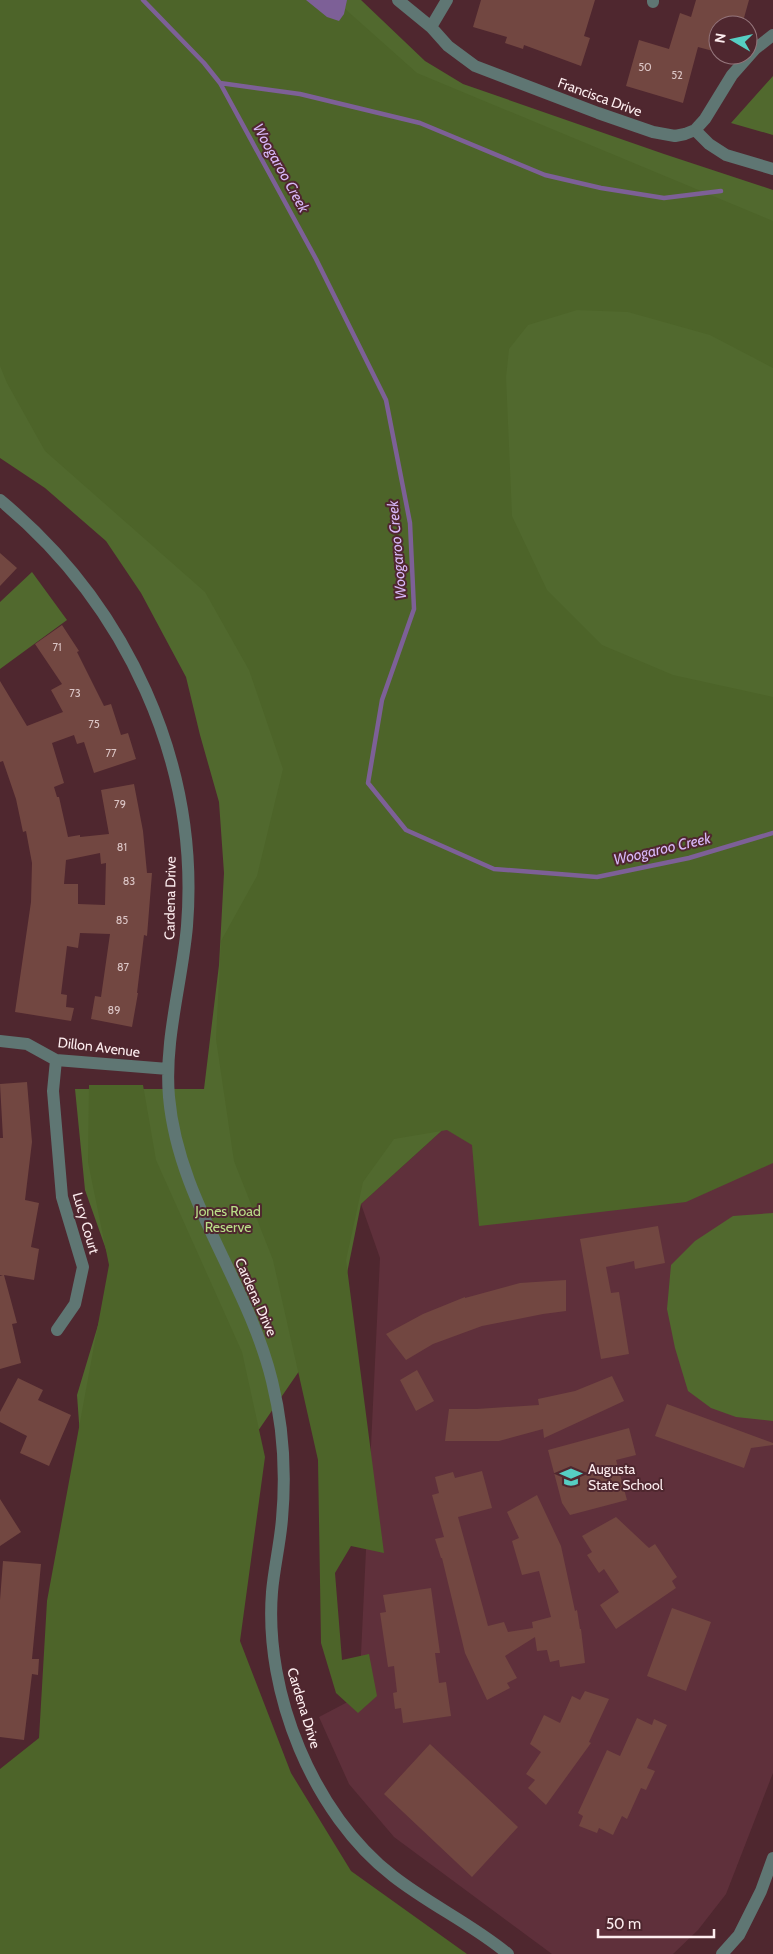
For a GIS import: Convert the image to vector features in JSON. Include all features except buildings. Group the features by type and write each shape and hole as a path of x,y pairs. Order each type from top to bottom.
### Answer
{"street":[{"name":"Francisca Drive","path":"398,0 431,28 448,46 475,66 653,132 675,136 695,130"},
{"path":"431,28 447,0"},
{"path":"773,35 756,49 732,75 705,120 695,130 708,144 726,155 773,169"},
{"name":"Cardena Drive","path":"0,500 54,550 91,595 114,630 144,685 161,726 174,773 186,842 188,887 182,973 171,1034 168,1070 171,1114 178,1150 192,1191 256,1326 274,1385 280,1427 284,1481 282,1523 272,1593 272,1652 286,1708 298,1744 330,1807 368,1855 390,1875 428,1902 476,1929 508,1954"},
{"name":"Dillon Avenue","path":"0,1041 26,1044 56,1060 168,1070"},
{"name":"Lucy Court","path":"56,1060 53,1090 62,1197 83,1267 75,1304 58,1330"},
{"path":"722,1954 739,1935 761,1891 773,1858"}],"shaded area":[{"path":"306,0 347,0 344,14 339,21 327,17"},
{"name":"Augusta State School","path":"773,1056 773,1773 726,1894 698,1930 673,1954 552,1954 394,1837 349,1784 319,1717 359,1696 380,1258 361,1204 458,1116"}],"green space":[{"path":"0,0 361,0 425,61 463,84 773,190 773,833 767,835 724,960 747,1052 684,1041 597,1044 523,1070 458,1116 361,1204 339,1313 249,1444 235,1654 231,1804 360,1949 387,1954 0,1954 0,1914 61,1945 103,1917 111,1835 79,1707 89,1560 77,1395 114,1272 85,1190 75,1089 204,1089 219,965 224,873 219,802 186,677 141,593 106,541 45,488 0,458"},
{"path":"0,0 335,0 417,73 773,221 773,368 710,335 628,312 577,310 528,325 509,349 506,377 512,516 547,590 602,645 673,675 773,697 773,1163 686,1202 479,1226 472,1145 447,1130 394,1139 363,1182 346,1260 384,1553 351,1546 335,1573 342,1660 369,1654 377,1696 358,1713 336,1693 321,1643 318,1460 273,1260 234,1161 216,1039 221,941 257,876 283,769 249,670 205,592 45,451 7,383 0,366"},
{"path":"773,76 773,135 731,123"},
{"path":"32,572 67,620 0,669 0,602"},
{"name":"Jones Road Reserve","path":"89,1085 143,1085 156,1160 242,1352 265,1457 240,1641 291,1773 351,1871 467,1954 0,1954 0,1769 39,1738 47,1601 109,1265 88,1162"},
{"path":"773,1213 773,1421 736,1417 711,1408 688,1391 675,1348 667,1309 671,1265 695,1241 733,1216"}],"waterway":[{"name":"Woogaroo Creek","path":"143,0 204,63 220,83 316,259 386,400 410,523 414,609 382,700 368,783 406,830 494,869 597,877 689,858 773,833"},
{"path":"220,83 300,94 420,123 545,175 601,188 664,198 721,191"}],"place":[{"name":"Augusta State School","path":"571,1477"}]}
